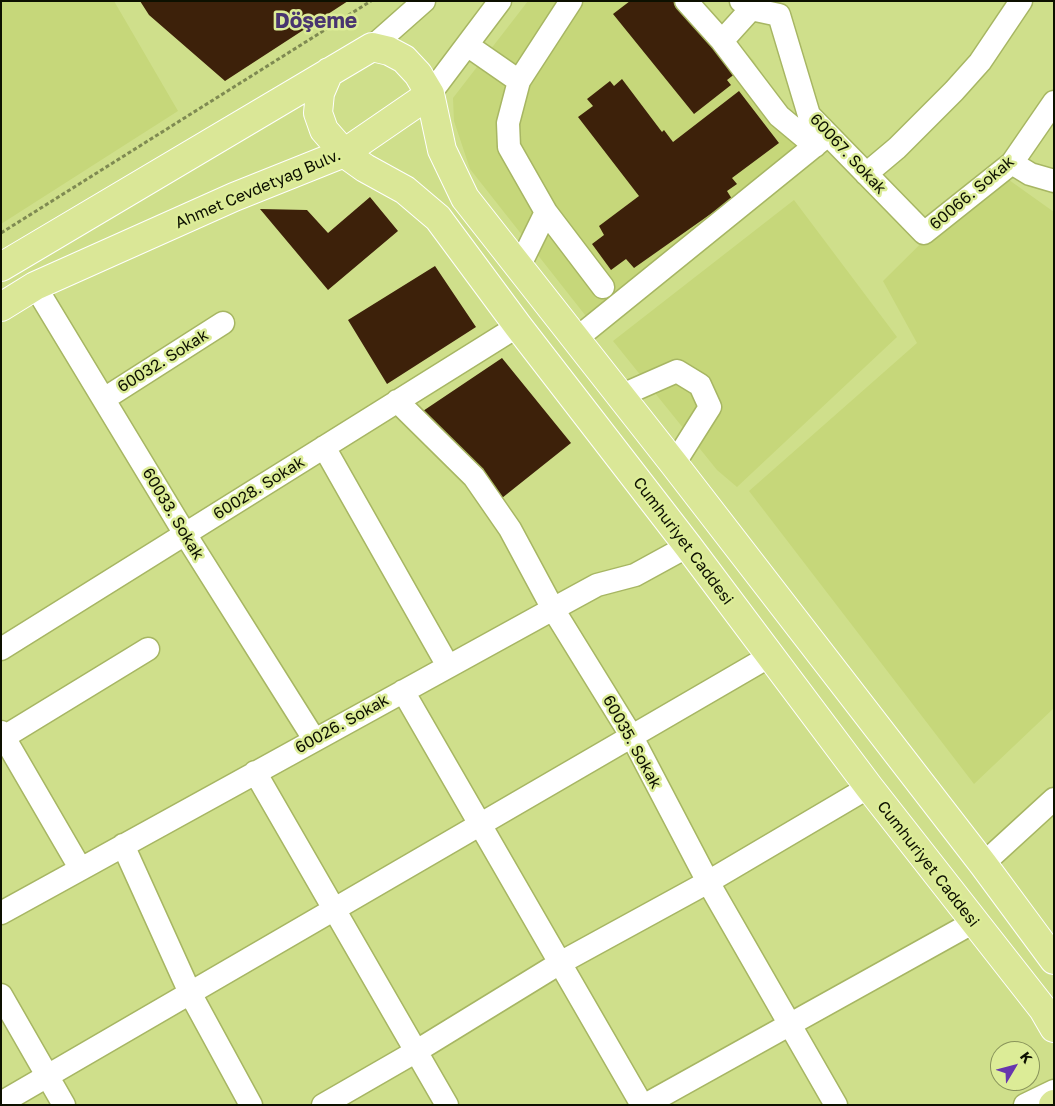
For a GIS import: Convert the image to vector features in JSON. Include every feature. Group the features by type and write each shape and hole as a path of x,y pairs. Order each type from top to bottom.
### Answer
{"main road":[{"path":"1,267 372,47 389,51 404,59 418,74 430,94 442,150 465,198 674,464 983,864 1054,960"},
{"name":"Cumhuriyet Caddesi","path":"329,72 320,93 318,113 324,130 344,153 365,168 405,190 438,218 869,787 1043,1009 1054,1028"},
{"name":"Ahmet Cevdetyağ Bulv.","path":"1,307 36,286 234,197 344,153 430,94"}],"street":[{"path":"372,47 424,1"},
{"name":"Ahmet Cevdetyağ Bulv.","path":"430,94 500,1"},
{"path":"571,1 519,81 508,123 509,147 546,212 603,287"},
{"path":"576,339 822,141 779,116 722,42 686,1"},
{"path":"866,174 909,136 980,62 1021,1"},
{"path":"722,42 746,5"},
{"name":"60067. Sokak","path":"746,5 784,8 808,116 822,141 866,174 924,233"},
{"path":"467,45 519,81"},
{"name":"60066. Sokak","path":"924,233 1012,163 1054,102"},
{"path":"1012,163 1030,174 1054,182"},
{"path":"519,267 546,212"},
{"name":"60033. Sokak","path":"36,286 185,534 314,739"},
{"name":"60032. Sokak","path":"104,399 223,323"},
{"name":"60028. Sokak","path":"1,649 518,326"},
{"path":"620,396 677,372 700,385 710,407 674,464"},
{"name":"60035. Sokak","path":"397,401 474,477 510,528 553,608 632,737 708,882 836,1105"},
{"path":"324,447 448,666"},
{"name":"60026. Sokak","path":"1,912 553,608 597,585 635,576 688,546"},
{"path":"80,868 3,734 148,649"},
{"path":"1,1103 770,656"},
{"path":"403,690 644,1105 974,922"},
{"path":"255,772 447,1105"},
{"path":"323,1105 415,1052 560,963 708,882 869,787"},
{"path":"983,864 1054,799"},
{"path":"122,845 190,993 251,1105"},
{"path":"1,995 64,1105"},
{"path":"1025,1105 1054,1091"}],"path":[{"path":"1,233 372,1"}],"shaded area":[{"path":"1,1 114,1 178,111 1,224"},
{"path":"528,1 699,1 754,61 812,152 589,320 470,169 454,121 453,98"},
{"path":"995,170 1054,212 1054,708 974,784 749,491 917,343 883,281"},
{"path":"794,200 897,337 737,487 717,470 613,341"}],"building":[{"path":"140,1 348,1 225,81 149,15"},
{"path":"630,1 678,1 736,73 727,80 731,85 694,114 613,14"},
{"path":"622,79 662,132 664,130 673,142 739,91 779,143 732,178 737,184 727,191 732,199 634,268 626,259 611,270 592,244 604,235 599,226 639,196 578,117 593,106 587,99 610,81 614,86"},
{"path":"370,197 398,231 328,290 260,209 307,210 328,233"},
{"path":"435,266 476,327 387,384 348,320"},
{"path":"502,358 571,443 502,498 465,457 420,413"}],"district":[{"name":"Döşeme","path":"316,21"}]}
